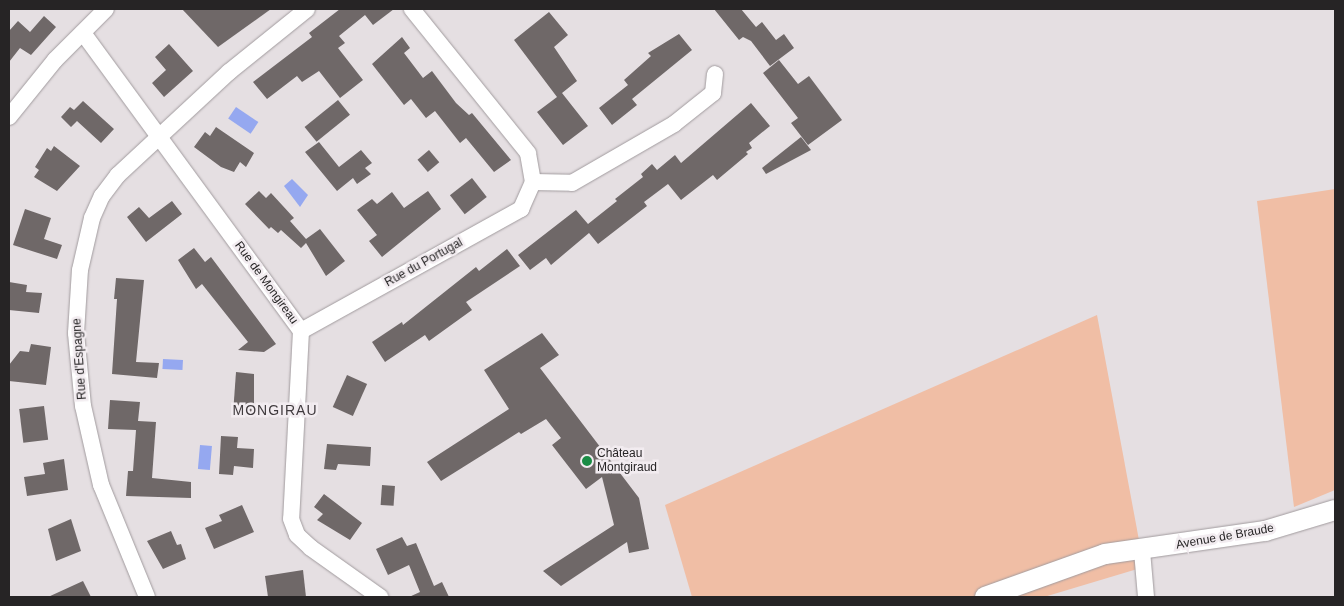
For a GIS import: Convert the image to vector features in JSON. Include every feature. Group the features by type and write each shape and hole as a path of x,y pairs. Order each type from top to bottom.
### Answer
{"street":[{"path":"9,117 55,60 106,9"},
{"path":"158,137 229,72 307,9"},
{"path":"412,9 528,154 533,182 572,183 674,124 713,93 714,74"},
{"name":"Rue de Mongireau","path":"83,33 301,331 291,519 297,535 311,548 380,597"},
{"name":"Rue d'Espagne","path":"147,597 101,485 83,406 76,333 80,270 92,218 102,196 118,175 158,137"},
{"name":"Rue du Portugal","path":"301,331 521,209 533,182"},
{"name":"Avenue de Braude","path":"985,597 1096,556 1142,551 1265,531 1335,510"},
{"path":"1142,551 1146,597"}],"shaded area":[{"path":"1335,189 1335,490 1294,507 1257,201"},
{"path":"1097,315 1144,567 1044,597 692,597 665,505"}],"water":[{"path":"236,107 258,122 251,134 228,119"},
{"path":"292,179 308,195 300,207 284,186"},
{"path":"163,359 183,360 182,370 162,369"},
{"path":"200,445 212,446 210,470 198,469"}],"building":[{"path":"182,9 271,9 218,47"},
{"path":"340,9 394,9 373,25 365,15 339,36 345,43 338,48 363,80 340,98 319,71 302,82 297,76 267,99 253,82 312,37 309,33"},
{"path":"714,9 741,9 756,27 762,22 776,40 784,34 794,48 770,66 751,41 743,37 739,40"},
{"path":"549,12 568,35 554,47 577,81 562,93 588,126 563,145 537,112 557,97 514,40"},
{"path":"44,16 56,27 31,55 20,48 9,62 9,31 18,21 30,32"},
{"path":"679,34 692,50 632,99 637,105 612,125 599,108 628,85 624,80 651,56 648,53"},
{"path":"402,37 410,48 404,53 423,78 432,71 456,103 469,115 472,113 511,160 494,172 466,138 460,143 435,111 426,118 411,99 404,105 372,64"},
{"path":"169,44 193,71 164,97 152,83 166,70 155,57"},
{"path":"779,60 798,84 809,76 842,120 808,145 791,123 798,118 763,73"},
{"path":"338,100 350,115 317,142 305,127"},
{"path":"83,101 114,129 101,143 77,121 71,127 61,117 70,107 74,110"},
{"path":"751,103 770,126 749,143 752,148 746,152 748,154 717,180 713,175 681,200 668,184 644,202 647,206 598,244 589,233 551,265 546,258 530,270 518,255 576,210 588,224 643,177 641,174 652,164 657,170 675,155 681,163"},
{"path":"216,127 254,153 246,167 240,162 234,172 221,167 194,147 205,132 210,136"},
{"path":"801,137 811,150 766,174 762,168"},
{"path":"319,142 339,167 361,150 372,163 365,168 371,174 357,184 353,178 337,191 305,152"},
{"path":"54,146 80,166 57,191 34,177 39,170 35,167 47,148 51,151"},
{"path":"429,150 439,162 428,172 418,160"},
{"path":"472,178 487,197 465,214 450,195"},
{"path":"259,191 266,198 271,193 294,218 290,221 306,239 320,229 345,261 326,276 306,243 301,248 281,230 278,233 271,227 269,229 245,204"},
{"path":"428,191 441,209 382,257 369,241 377,235 357,210 372,199 377,204 392,192 404,208"},
{"path":"172,201 182,214 146,242 127,217 139,207 149,218"},
{"path":"25,209 51,218 44,239 62,245 57,259 13,245"},
{"path":"194,248 205,262 211,257 276,344 264,352 238,350 248,342 202,284 196,289 178,260"},
{"path":"507,249 520,266 466,302 472,310 429,341 425,335 385,362 372,342 402,322 403,325 476,267 479,271"},
{"path":"116,278 144,280 136,362 159,363 157,378 112,374 117,299 114,299"},
{"path":"9,282 27,285 26,292 42,293 39,313 9,310"},
{"path":"542,333 559,355 540,368 639,498 649,549 629,553 627,542 561,586 543,571 614,525 602,477 586,489 552,445 561,438 546,419 521,434 519,432 441,481 427,462 509,409 484,370"},
{"path":"31,344 51,347 46,385 9,381 9,365 20,351 29,352"},
{"path":"236,372 254,374 254,415 233,414"},
{"path":"347,375 367,384 353,416 333,407"},
{"path":"110,400 140,402 138,421 156,422 152,478 191,482 191,498 126,496 128,471 133,471 136,430 108,429"},
{"path":"44,406 48,440 23,443 19,409"},
{"path":"221,436 238,437 237,448 254,449 253,468 234,466 233,475 219,474"},
{"path":"327,444 371,447 370,466 338,464 336,470 324,469"},
{"path":"64,459 68,490 27,496 24,477 45,474 43,463"},
{"path":"382,485 395,486 394,506 381,505"},
{"path":"324,494 362,523 350,540 317,520 323,514 314,507"},
{"path":"242,505 254,532 214,549 205,528 222,521 219,515"},
{"path":"71,519 81,551 56,561 48,529"},
{"path":"171,531 177,545 181,544 186,559 163,569 147,541"},
{"path":"402,537 407,546 416,543 434,586 442,582 449,597 409,597 420,592 409,565 388,575 376,549"},
{"path":"303,570 306,597 268,597 265,576"},
{"path":"83,581 91,597 48,597"}],"place":[{"name":"Château Montgiraud","path":"587,461"}],"district":[{"name":"MONGIRAU","path":"275,410"}]}
